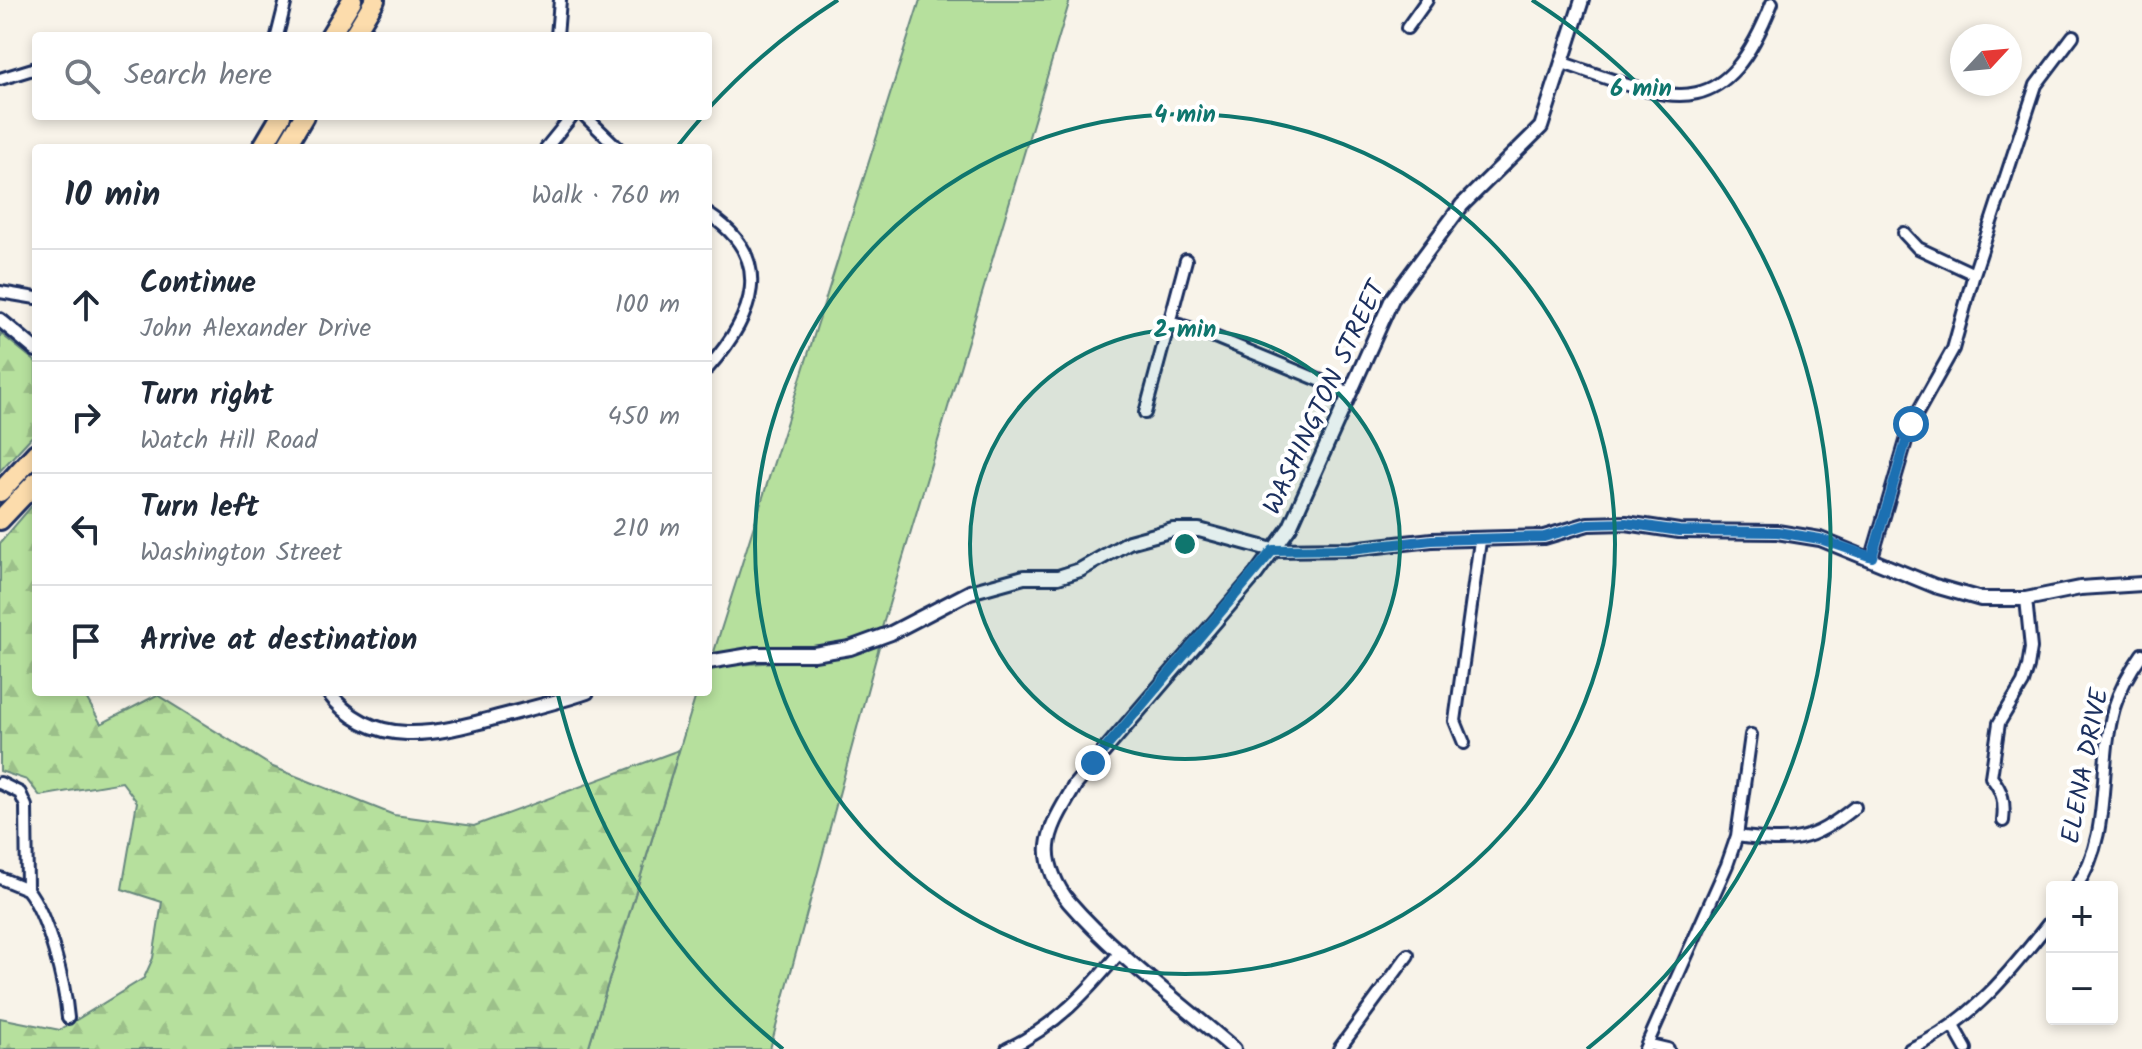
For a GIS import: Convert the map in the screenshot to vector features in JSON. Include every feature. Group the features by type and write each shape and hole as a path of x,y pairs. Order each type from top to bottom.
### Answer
{"highway":[{"path":"332,32 352,0"},
{"path":"355,32 375,0"},
{"path":"264,144 279,120"},
{"path":"287,144 302,120"},
{"path":"0,492 32,457"},
{"path":"0,520 32,486"}],"street":[{"path":"278,32 286,0"},
{"path":"557,32 560,0"},
{"path":"1407,28 1427,0"},
{"name":"WASHINGTON STREET","path":"1234,1049 1067,900 1053,877 1047,848 1055,821 1075,785 1290,527 1392,299 1435,237 1462,205 1541,127 1582,0"},
{"path":"1563,63 1637,88 1686,97 1723,80 1749,56 1772,3"},
{"path":"1872,557 1911,424 1953,349 1974,274 2036,85 2073,36"},
{"path":"0,79 32,69"},
{"path":"549,144 569,120"},
{"path":"589,120 614,144"},
{"path":"712,217 737,238 752,278 750,302 734,338 712,363"},
{"path":"1904,233 1918,248 1974,274"},
{"path":"1145,413 1186,260"},
{"path":"0,292 32,297"},
{"path":"0,320 32,347"},
{"path":"1169,322 1200,331 1348,392"},
{"path":"712,661 756,654 814,654 850,648 982,587 1024,577 1058,577 1080,570 1129,542 1173,530 1199,530 1273,550 1351,549 1432,540 1544,537 1588,524 1626,523 1679,531 1777,532 1820,539 1872,557 1961,595 1981,599 2026,599 2080,588 2142,584"},
{"path":"1464,743 1455,721 1480,541"},
{"path":"2003,821 2002,795 1991,777 1999,723 2023,683 2028,667 2031,648 2026,599"},
{"name":"ELENA DRIVE","path":"2079,881 2097,844 2113,711 2126,677 2142,654"},
{"path":"332,696 358,721 398,733 438,733 572,696"},
{"path":"1668,1049 1646,1046 1737,836 1751,735"},
{"path":"0,783 20,793 26,806 27,889"},
{"path":"1737,836 1784,843 1806,839 1823,831 1855,807"},
{"path":"0,878 27,889 35,899 67,1000 68,1018"},
{"path":"1910,1049 1953,1026 1978,1003 2046,926"},
{"path":"1007,1049 1051,1024 1078,1003 1121,951"},
{"path":"1339,1049 1408,955"},
{"path":"1953,1026 1966,1049"}],"green space":[{"path":"920,0 1070,0 881,631 821,648 755,648 713,655"},
{"path":"0,333 32,359 32,436 0,471"},
{"path":"32,506 32,696 85,696 101,724 159,696 273,767 394,815 474,826 679,750 588,1049 0,1049 0,1018 60,1030 144,978 153,958 162,902 122,889 137,802 122,782 40,796 27,780 0,771 0,543"},
{"path":"880,643 770,1049 588,1049 696,696 712,696 712,668 817,659 859,651"}],"route":[{"path":"1093,763 1256,574 1273,550 1351,549 1432,540 1544,537 1588,524 1626,523 1679,531 1777,532 1820,539 1872,557 1911,424"}]}
